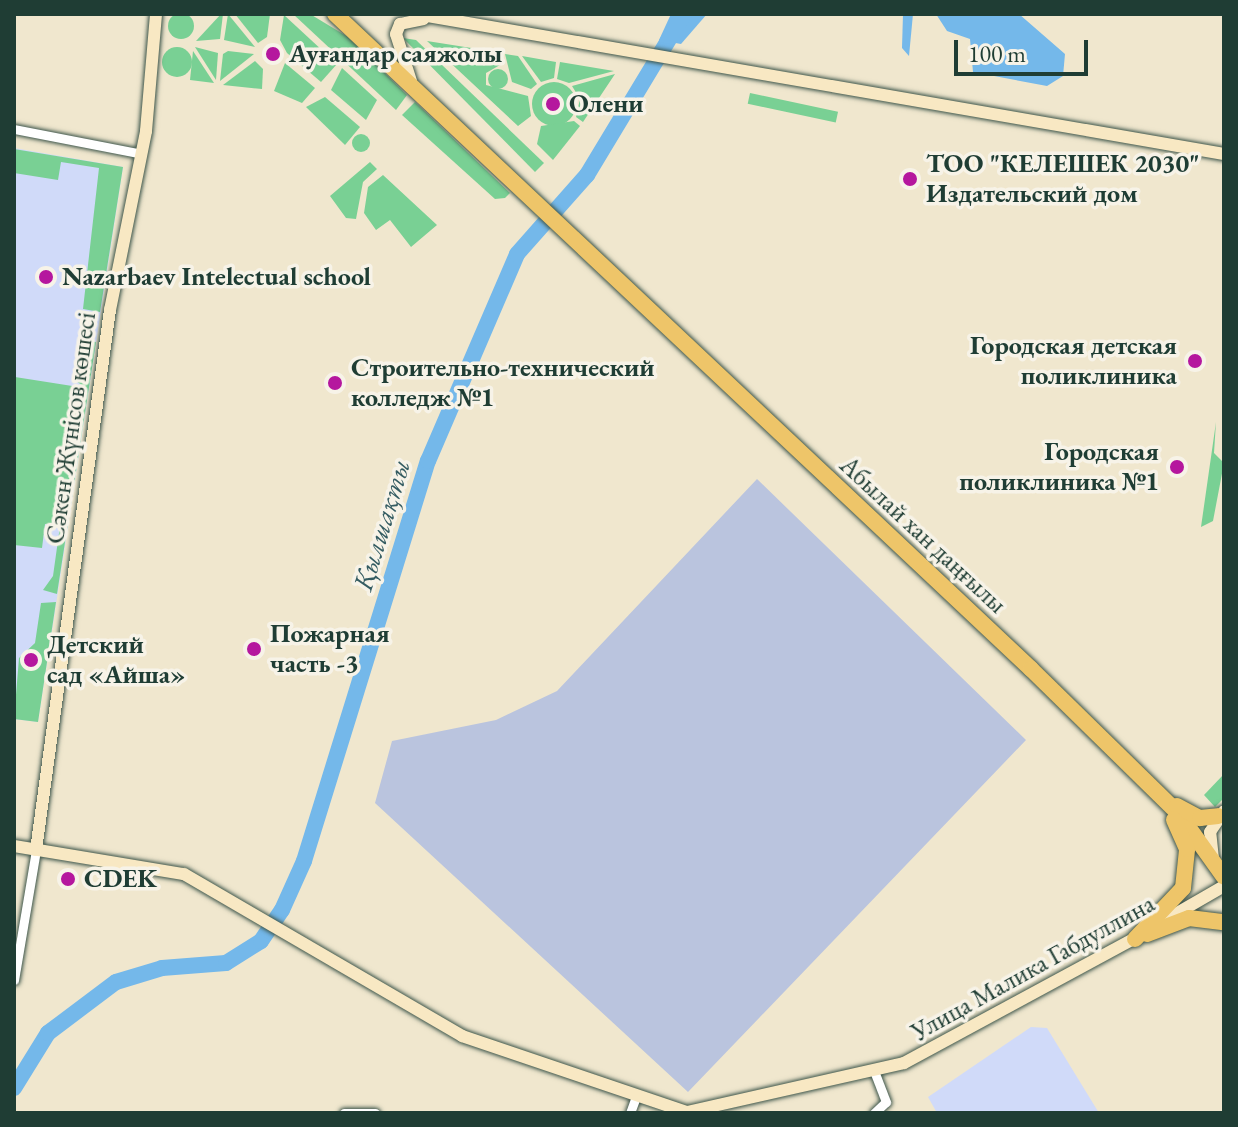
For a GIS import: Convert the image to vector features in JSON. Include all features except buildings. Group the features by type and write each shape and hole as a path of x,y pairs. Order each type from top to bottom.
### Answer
{"highway":[{"path":"335,14 411,81"},
{"name":"Абылай хан даңғылы","path":"411,81 1153,788 1219,870"},
{"path":"1153,788 1195,816 1221,814"},
{"path":"1135,939 1175,901 1188,871 1185,840 1153,788"},
{"path":"1135,939 1189,918 1224,922"}],"street":[{"path":"147,14 153,40"},
{"name":"Сәкен Жүнісов көшесі","path":"36,850 156,14"},
{"path":"153,40 163,14"},
{"path":"416,14 627,53 1224,154"},
{"path":"411,81 396,48 397,29 410,19 436,19"},
{"path":"14,129 138,153"},
{"path":"1219,870 1209,839 1221,814"},
{"path":"14,846 36,850 14,980"},
{"name":"Улица Малика Габдуллина","path":"36,850 172,870 246,908 462,1036 635,1099 702,1111 875,1073 972,1031 1219,889"},
{"path":"874,1113 885,1095 875,1073"},
{"path":"630,1113 635,1099"},
{"path":"344,1112 375,1113"}],"shaded area":[{"path":"14,148 123,167 38,722 14,719"},
{"path":"757,479 1026,740 688,1092 375,803 392,741 496,720 557,691"},
{"path":"1031,1027 1047,1028 1099,1113 937,1113 928,1097"}],"green space":[{"path":"181,13 190,17 194,26 190,35 181,39 172,35 168,26 172,17"},
{"path":"221,14 220,39 196,41"},
{"path":"228,14 255,47 224,40"},
{"path":"235,14 270,14 267,37 258,43"},
{"path":"293,14 310,14 348,37 407,95 396,110"},
{"path":"284,15 337,64 321,82 287,53 280,40"},
{"path":"403,38 416,40 544,163 535,172"},
{"path":"427,41 503,53 500,65 486,73 486,85 528,96 531,116 518,126"},
{"path":"177,47 183,48 191,56 191,68 183,76 177,77 171,76 163,68 162,62 163,56 171,48"},
{"path":"195,47 218,53 216,80"},
{"path":"193,51 214,83 190,80"},
{"path":"228,51 254,54 220,81 223,54"},
{"path":"505,54 518,56 537,84 531,89 512,82"},
{"path":"522,56 556,62 554,78 541,82"},
{"path":"255,61 263,69 262,89 223,85"},
{"path":"560,62 614,71 569,83 557,79"},
{"path":"285,63 315,88 302,103 274,91"},
{"path":"342,68 377,100 366,120 331,90"},
{"path":"498,69 505,72 508,79 505,86 498,89 491,86 488,79 491,72"},
{"path":"615,74 583,122 576,117 580,99 572,86"},
{"path":"554,82 569,89 576,104 569,119 554,126 539,119 532,104 539,89"},
{"path":"750,93 838,112 836,122 748,104"},
{"path":"325,97 360,127 345,145 306,107"},
{"path":"415,102 510,193 505,198 495,199 402,115"},
{"path":"574,121 580,126 553,160 537,144 541,126"},
{"path":"361,134 370,143 361,152 352,143"},
{"path":"14,149 123,167 100,312 83,309 99,168 61,162 58,180 14,173"},
{"path":"370,162 377,169 363,182 356,219 346,218 330,196"},
{"path":"383,175 437,225 411,247 390,220 376,230 364,213 368,187"},
{"path":"80,340 96,342 57,594 43,590 53,576 60,526 45,524 42,548 14,545 14,385 15,377 85,388 74,379"},
{"path":"1216,422 1214,453 1224,463 1213,521 1201,527"},
{"path":"56,602 38,722 14,719 19,658 35,643 41,603"},
{"path":"1224,774 1224,798 1215,807 1204,795"}],"water":[{"path":"671,14 707,14 681,44 659,40"},
{"path":"903,14 913,14 909,56 902,48"},
{"path":"936,14 1019,14 1065,54 1063,76 1047,86 973,72 970,39 947,31"}],"waterway":[{"name":"Қылшақты","path":"14,1088 48,1033 116,982 162,968 226,963 261,941 282,910 304,861 428,461 517,254 587,175 684,14"}],"place":[{"name":"Ауғандар саяжолы","path":"273,54"},
{"name":"Олени","path":"553,104"},
{"name":"ТОО \"КЕЛЕШЕК 2030\" Издательский дом","path":"910,179"},
{"name":"Nazarbaev Intelectual school","path":"46,277"},
{"name":"Городская детская поликлиника","path":"1195,361"},
{"name":"Строительно-технический колледж №1","path":"335,383"},
{"name":"Городская поликлиника №1","path":"1177,467"},
{"name":"Пожарная часть -3","path":"254,649"},
{"name":"Детский сад «Айша»","path":"31,660"},
{"name":"CDEK","path":"68,879"}]}
